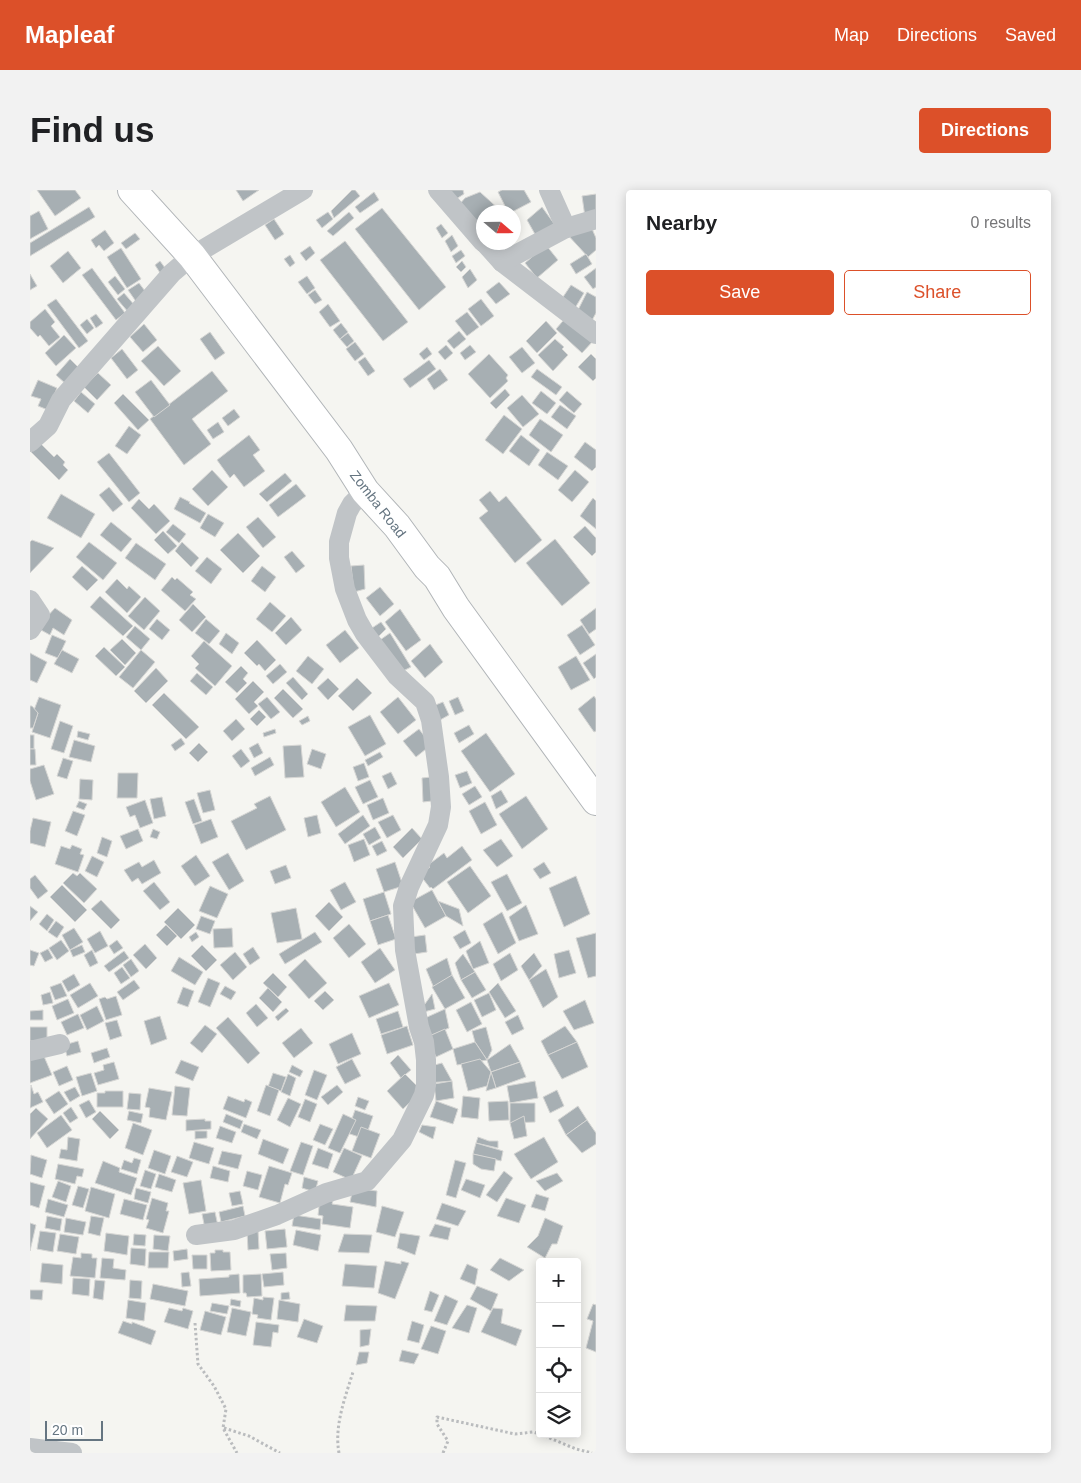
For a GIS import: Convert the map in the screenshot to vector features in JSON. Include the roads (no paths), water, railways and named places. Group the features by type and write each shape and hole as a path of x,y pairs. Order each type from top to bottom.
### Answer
{"highway":[{"name":"Zomba Road","path":"132,190 192,256 338,450 365,491 437,577 483,645 596,801"}],"street":[{"path":"30,442 48,426 61,400 172,273 192,256 303,190"},
{"path":"438,190 476,233"},
{"path":"549,190 566,228"},
{"path":"502,262 566,228 596,219"},
{"path":"491,250 502,262 596,334"},
{"path":"196,1235 234,1230 276,1215 326,1193 367,1181 402,1140 425,1090 426,1060 424,1042 419,1027 405,950 403,906 409,887 438,825 441,807 439,777 431,720 425,702 397,676 365,634 357,620 345,589 339,558 339,542 347,513 352,504 365,491"},
{"path":"30,600 40,614 30,630"},
{"path":"30,1051 60,1044"},
{"path":"30,1448 72,1453"}]}
